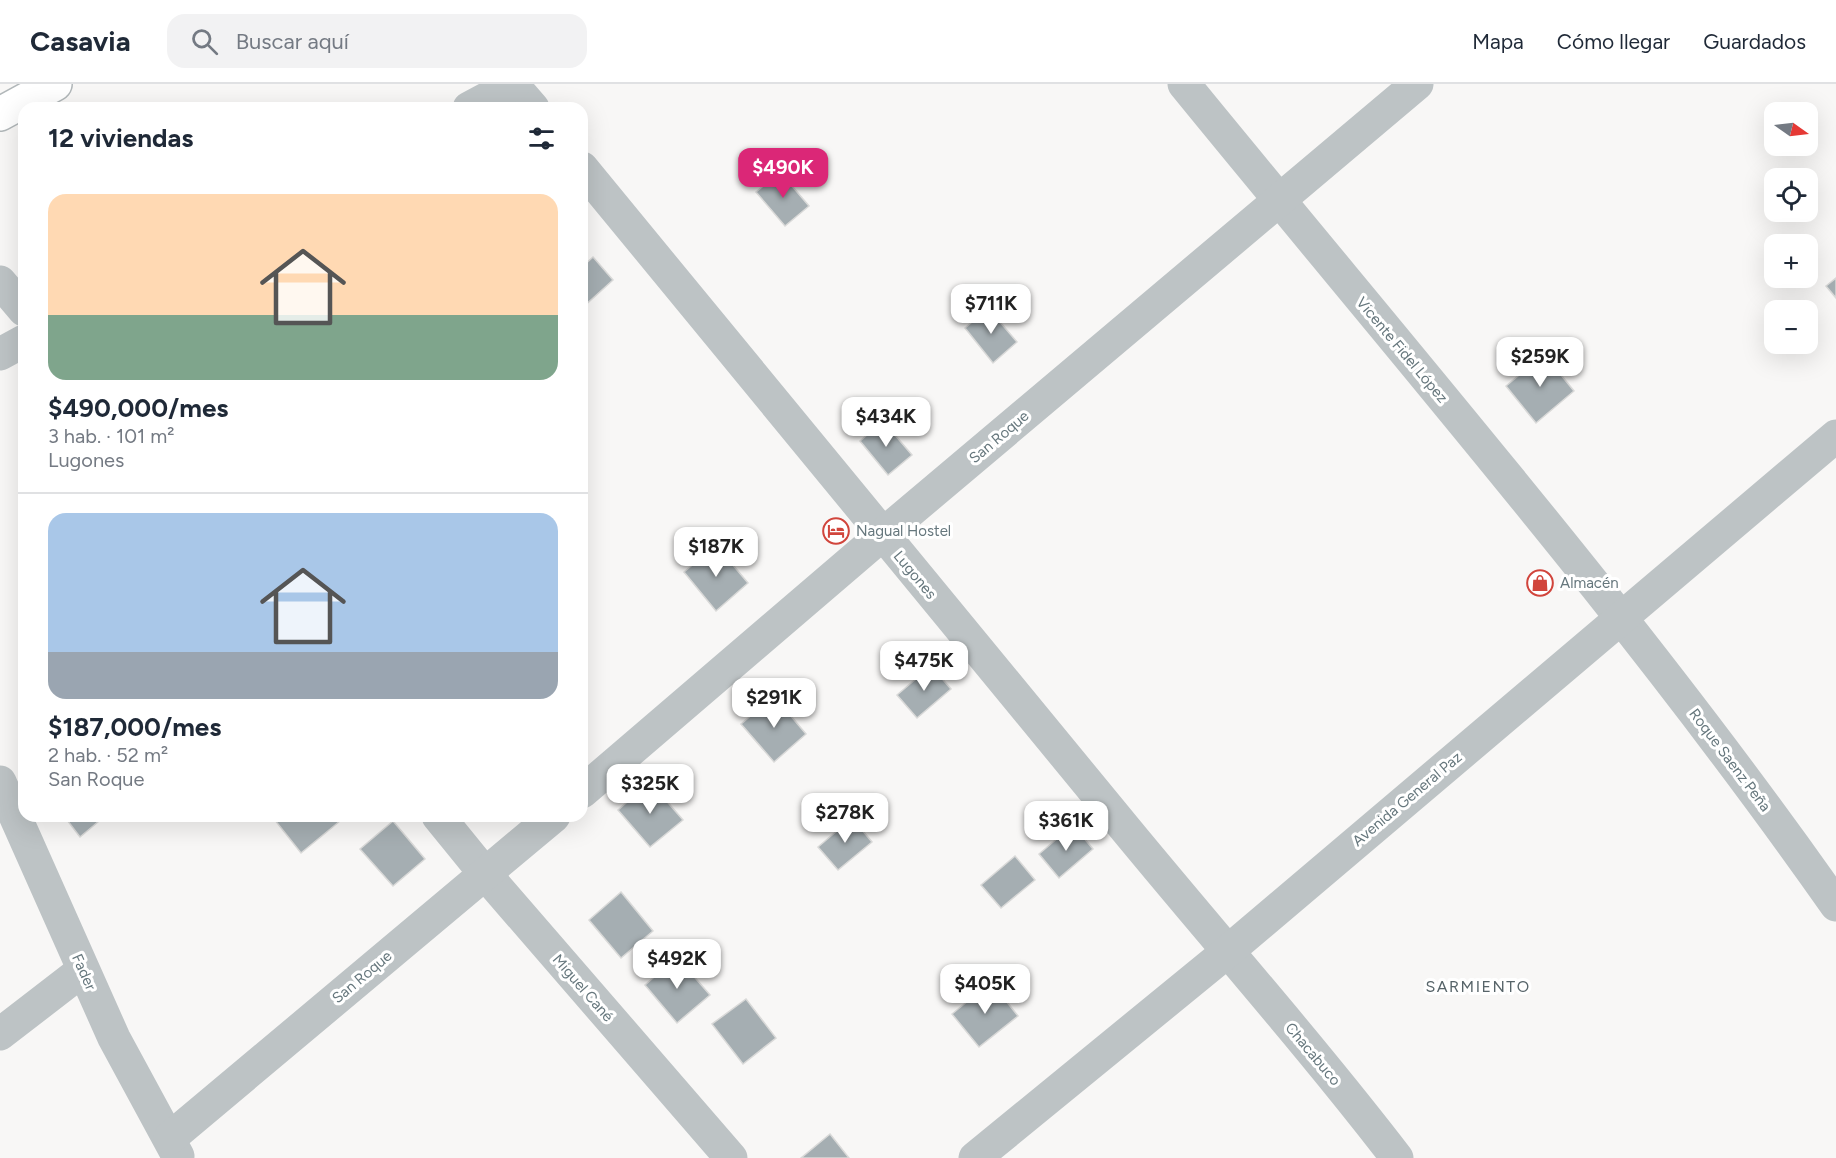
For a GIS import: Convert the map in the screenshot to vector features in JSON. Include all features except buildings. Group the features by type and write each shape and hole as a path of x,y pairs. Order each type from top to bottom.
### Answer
{"main road":[{"path":"22,102 55,84"},
{"path":"0,114 18,104"}],"street":[{"path":"480,102 514,84 528,102"},
{"name":"Vicente Fidel López","path":"1184,84 1622,616"},
{"name":"San Roque","path":"588,787 882,535 1417,84"},
{"name":"Lugones","path":"588,175 1227,952"},
{"path":"0,282 18,303"},
{"path":"0,354 18,344"},
{"name":"Avenida General Paz","path":"975,1158 1227,952 1836,436"},
{"name":"Roque Saenz Peña","path":"1622,616 1797,849 1836,905"},
{"name":"Fader","path":"0,782 114,1038 174,1148"},
{"name":"Miguel Cané","path":"443,822 730,1158"},
{"name":"San Roque","path":"174,1148 547,822"},
{"name":"Chacabuco","path":"1227,952 1352,1100 1397,1158"},
{"path":"0,1034 83,970"}],"place":[{"name":"Nagual Hostel","path":"836,531"},
{"name":"Almacén","path":"1540,583"}],"district":[{"name":"SARMIENTO","path":"1478,986"}]}
